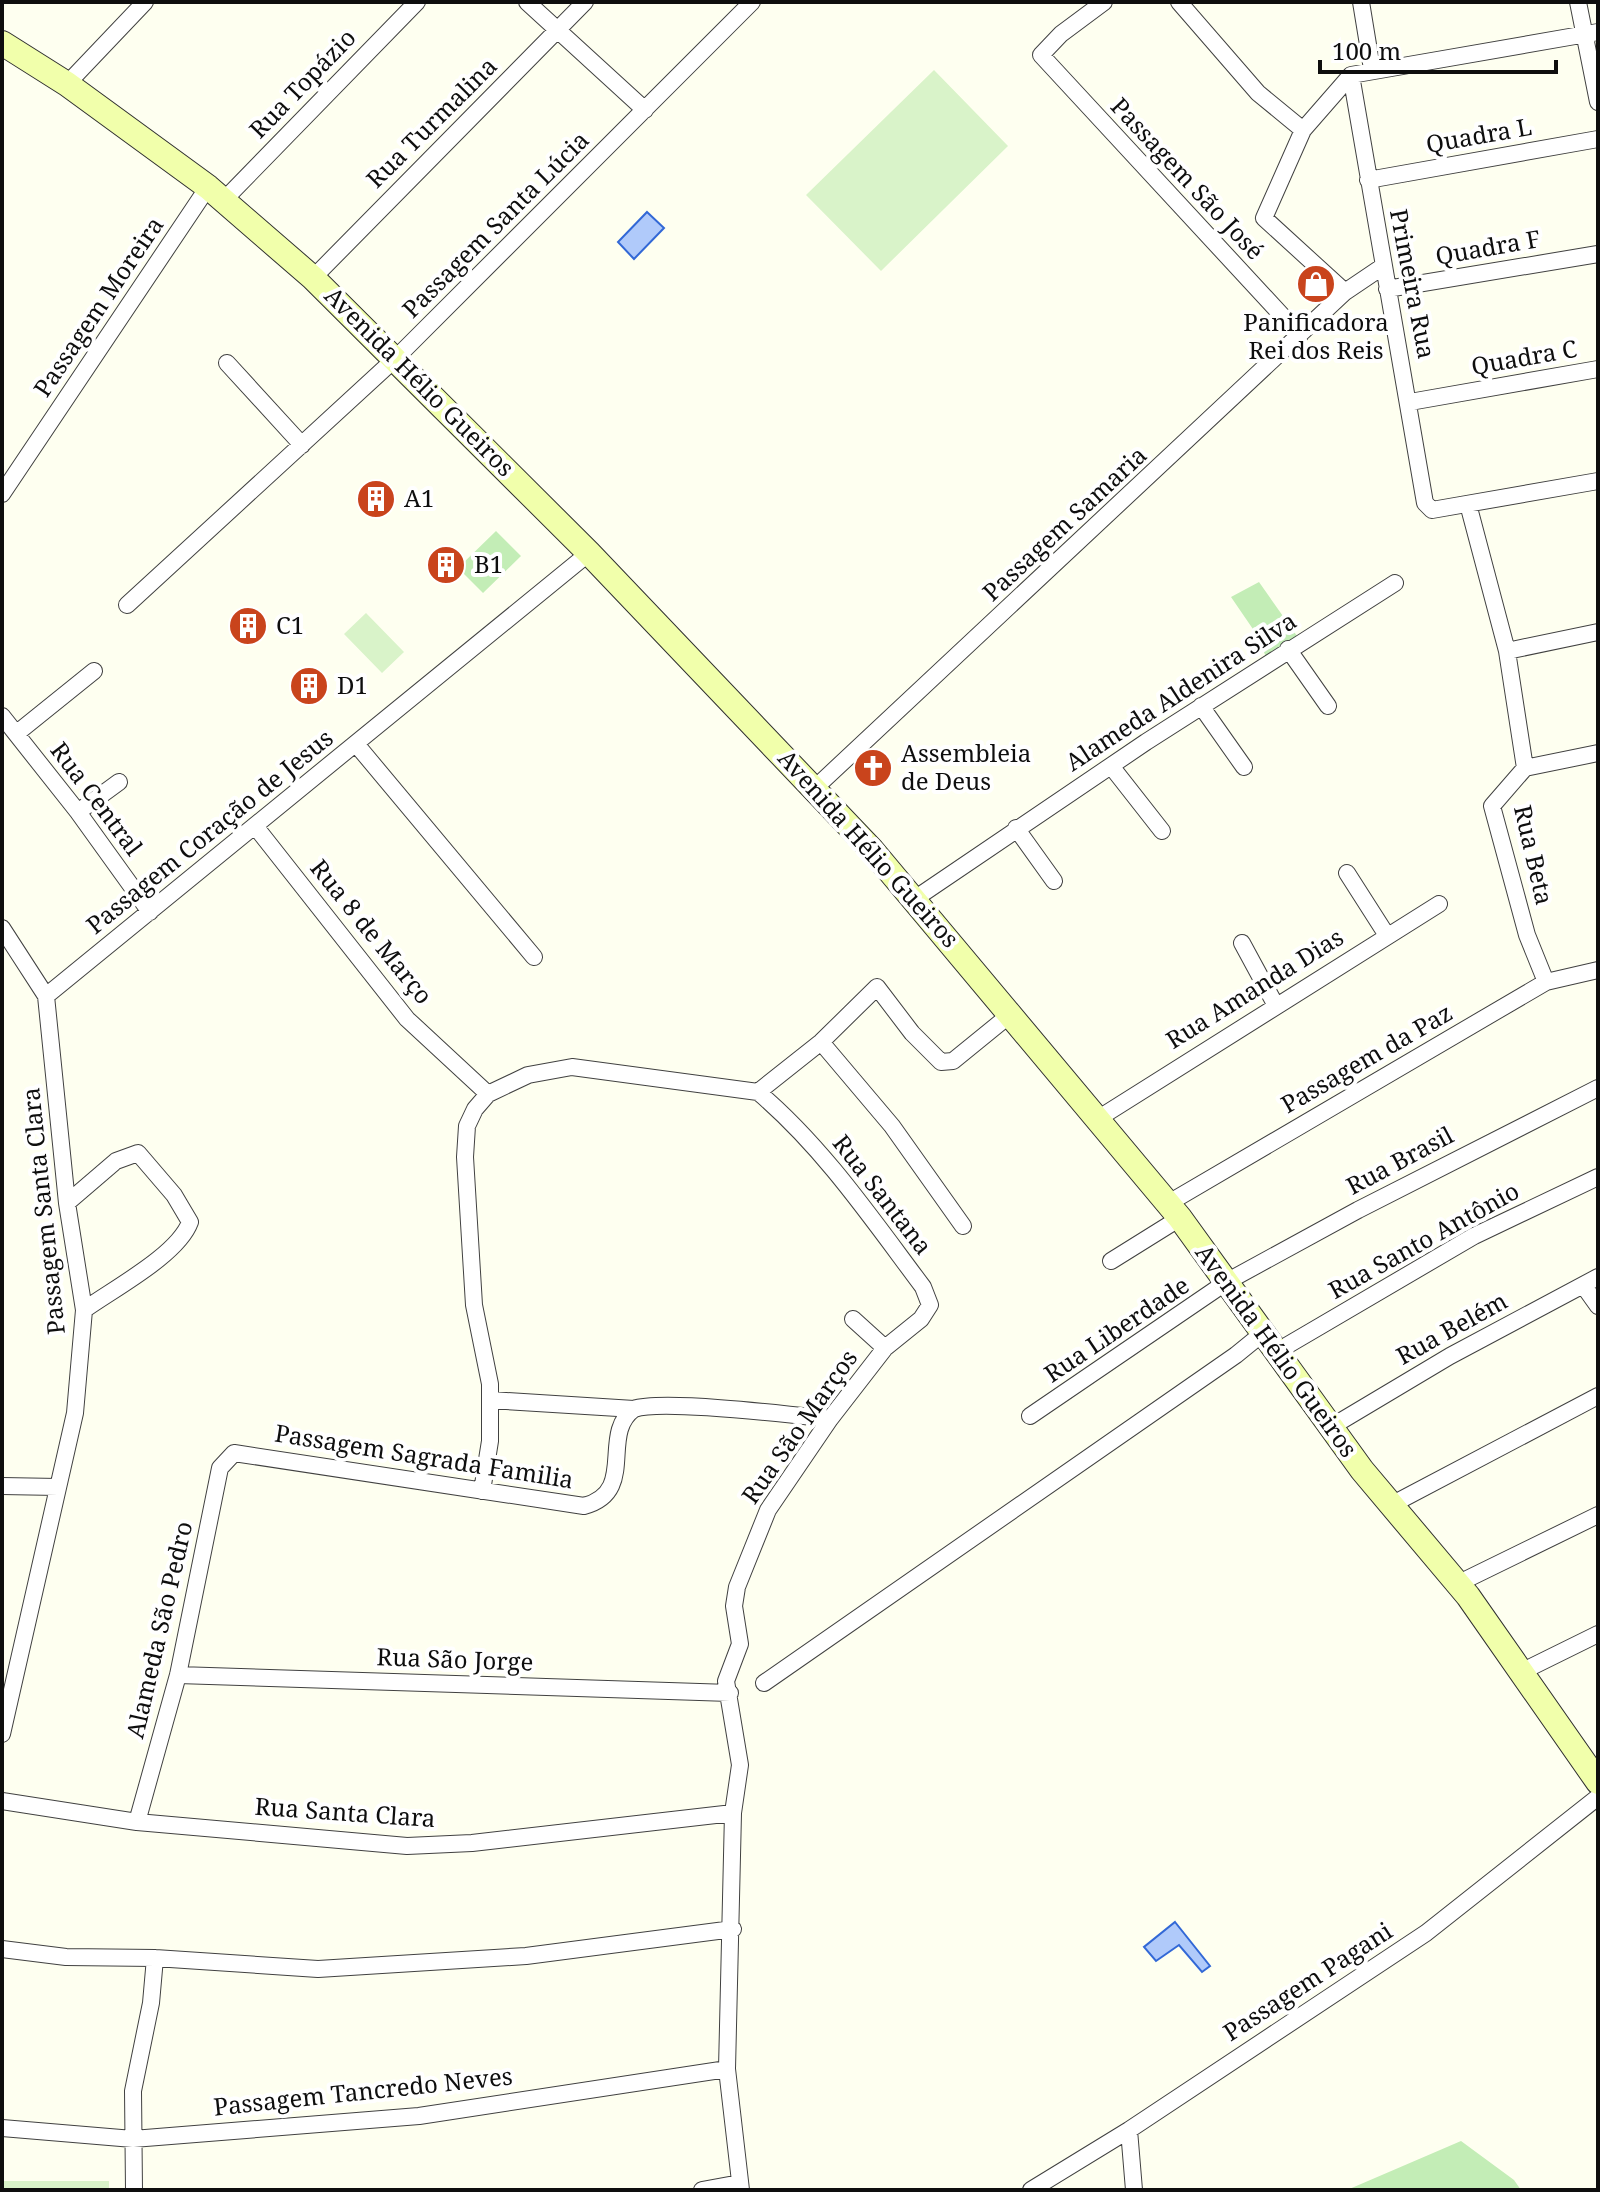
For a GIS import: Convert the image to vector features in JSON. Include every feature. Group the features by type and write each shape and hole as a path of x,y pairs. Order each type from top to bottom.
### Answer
{"main road":[{"name":"Avenida Hélio Gueiros","path":"2,43 67,84 216,194 313,278 397,357 815,788 916,898 1173,1211 1228,1281 1331,1427 1457,1584 1594,1770"}],"street":[{"path":"67,84 145,2"},
{"name":"Rua Topázio","path":"216,194 417,2"},
{"path":"527,2 645,110"},
{"name":"Rua Turmalina","path":"313,278 585,2"},
{"name":"Passagem Santa Lúcia","path":"127,605 397,357 752,2"},
{"name":"Passagem São José","path":"1104,2 1061,34 1041,55 1300,335"},
{"path":"1179,2 1258,93 1303,130"},
{"path":"1361,2 1372,69"},
{"path":"1578,2 1591,33 1598,102"},
{"path":"1345,292 1264,218 1303,130 1351,75 1591,33"},
{"name":"Primeira Rua","path":"1351,75 1382,267 1410,402 1425,503 1432,510 1468,504"},
{"name":"Quadra L","path":"1368,180 1598,139"},
{"name":"Passagem Moreira","path":"2,494 216,194"},
{"name":"Quadra F","path":"1387,289 1598,254"},
{"name":"Passagem Samaria","path":"815,788 1345,292 1382,267"},
{"path":"227,363 302,445"},
{"name":"Quadra C","path":"1410,402 1598,369"},
{"path":"1598,481 1468,504 1507,651 1525,768 1598,753"},
{"name":"Passagem Coração de Jesus","path":"46,996 589,553"},
{"name":"Alameda Aldenira Silva","path":"916,898 1201,706 1395,583"},
{"path":"1507,651 1598,632"},
{"path":"1288,649 1328,706"},
{"path":"17,733 94,671"},
{"path":"1201,706 1244,767"},
{"name":"Rua Central","path":"2,716 78,812 150,912"},
{"path":"356,744 534,957"},
{"path":"1111,766 1162,831"},
{"name":"Rua Beta","path":"1525,768 1492,806 1527,935 1546,982"},
{"path":"78,812 119,782"},
{"name":"Rua 8 de Março","path":"255,826 407,1019 488,1094"},
{"path":"1016,828 1054,881"},
{"path":"1347,873 1386,934"},
{"name":"Rua Amanda Dias","path":"1099,1118 1386,934 1439,904"},
{"name":"Passagem Santa Clara","path":"2,928 46,996 67,1203 84,1310 75,1413 2,1734"},
{"path":"1242,943 1275,1004"},
{"name":"Passagem da Paz","path":"1111,1261 1173,1211 1546,982 1598,970"},
{"path":"482,1491 490,1441 490,1400 469,1249 465,1157 467,1126 488,1094 528,1075 572,1067 758,1092 821,1042 877,987 919,1042 941,1062 953,1061 1012,1013"},
{"name":"Rua Santana","path":"821,1042 892,1126 963,1226"},
{"name":"Rua Brasil","path":"1228,1281 1358,1210 1598,1088"},
{"name":"Rua Santana","path":"758,1092 796,1124 927,1294 930,1300 928,1311 902,1334"},
{"path":"67,1203 116,1161 138,1153 174,1195 190,1222 186,1233 163,1254 84,1310"},
{"name":"Rua Santo Antônio","path":"764,1683 1223,1365 1474,1236 1598,1177"},
{"name":"Rua Liberdade","path":"1030,1416 1228,1281"},
{"path":"1591,1281 1598,1306"},
{"name":"Rua Belém","path":"1331,1427 1450,1356 1591,1281"},
{"path":"853,1319 885,1348"},
{"name":"Rua São Marços","path":"730,1693 726,1681 740,1644 734,1606 745,1563 768,1510 830,1419 885,1348 902,1334"},
{"path":"1391,1505 1598,1396"},
{"path":"490,1400 634,1409 674,1407 830,1419"},
{"name":"Passagem Sagrada Familia","path":"234,1453 584,1506 598,1503 610,1490 622,1425 634,1409"},
{"name":"Alameda São Pedro","path":"137,1822 178,1675 220,1468 234,1453"},
{"path":"2,1486 58,1487"},
{"path":"1457,1584 1598,1515"},
{"path":"1521,1672 1598,1634"},
{"name":"Rua São Jorge","path":"178,1675 730,1693"},
{"path":"702,2190 741,2187 727,2069 733,1929 733,1813 740,1765 730,1693"},
{"name":"Passagem Pagani","path":"1031,2190 1129,2130 1426,1933 1598,1797"},
{"name":"Rua Santa Clara","path":"2,1801 137,1822 407,1846 472,1843 733,1813"},
{"path":"2,1949 66,1957 155,1958 318,1969 526,1956 733,1929"},
{"path":"134,2190 133,2091 151,2003 155,1958"},
{"name":"Passagem Tancredo Neves","path":"2,2128 133,2139 419,2116 727,2069"},
{"path":"1129,2130 1134,2190"}],"green space":[{"path":"934,70 1008,146 881,271 806,195"},
{"path":"496,531 521,556 483,593 458,568"},
{"path":"1259,582 1297,636 1266,657 1257,635 1231,597"},
{"path":"366,613 404,652 382,673 344,634"},
{"path":"1461,2141 1514,2180 1521,2190 1347,2190"},
{"path":"2,2181 109,2181 109,2190 2,2190"}],"water":[{"path":"647,212 664,228 634,259 618,242"},
{"path":"1175,1922 1210,1966 1202,1972 1179,1945 1156,1961 1144,1947"}],"place":[{"name":"Panificadora Rei dos Reis","path":"1316,284"},
{"name":"A1","path":"376,499"},
{"name":"B1","path":"446,565"},
{"name":"C1","path":"248,626"},
{"name":"D1","path":"309,686"},
{"name":"Assembleia de Deus","path":"873,768"}]}
